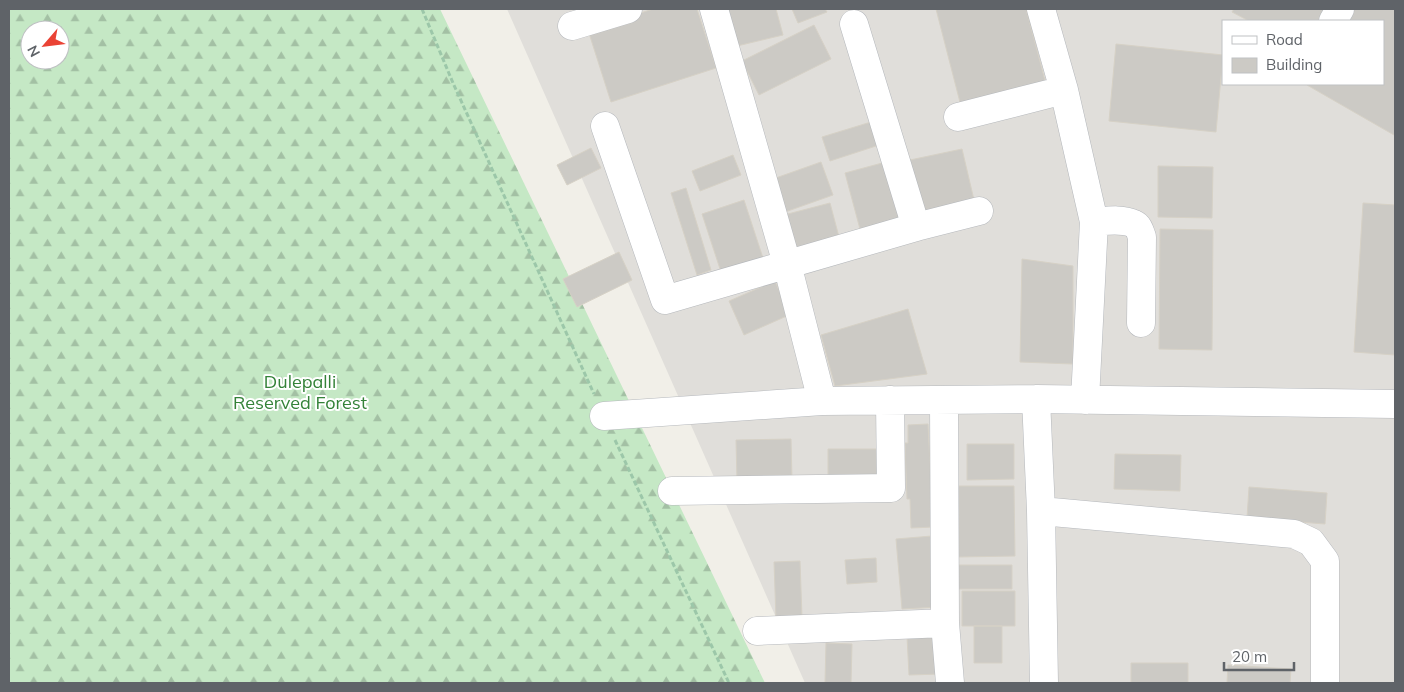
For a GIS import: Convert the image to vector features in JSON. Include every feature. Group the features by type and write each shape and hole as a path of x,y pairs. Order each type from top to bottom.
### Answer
{"street":[{"path":"572,26 628,9"},
{"path":"714,9 787,264 822,401"},
{"path":"1041,9 1064,90 1094,222 1085,400"},
{"path":"1334,20 1340,9"},
{"path":"854,24 916,228"},
{"path":"958,117 1064,90"},
{"path":"605,126 665,300 979,211"},
{"path":"1094,222 1112,220 1135,224 1139,228 1142,237 1141,323"},
{"path":"604,416 822,401 1036,399 1395,404"},
{"path":"1036,399 1041,511 1044,683"},
{"path":"672,491 891,488 890,400"},
{"path":"944,400 945,623 950,683"},
{"path":"1041,511 1294,534 1311,542 1325,561 1325,683"},
{"path":"757,631 945,623"}],"path":[{"path":"422,9 452,82 604,416 729,683"}],"shaded area":[{"path":"507,9 1395,9 1395,683 805,683"}],"green space":[{"name":"Dulepalli Reserved Forest","path":"9,9 440,9 765,683 9,683"}],"building":[{"path":"653,9 697,9 716,68 611,102 588,30"},
{"path":"727,9 776,9 783,35 737,46"},
{"path":"792,9 825,9 827,12 798,23"},
{"path":"936,9 1026,9 1047,88 962,110"},
{"path":"1234,9 1328,9 1322,20 1247,20 1232,12"},
{"path":"1351,9 1395,9 1394,135 1307,85 1384,85 1384,20 1344,20"},
{"path":"814,25 831,59 759,95 742,61"},
{"path":"1116,44 1222,55 1216,132 1109,121"},
{"path":"871,122 879,145 830,161 822,137"},
{"path":"591,148 601,168 567,185 557,165"},
{"path":"962,149 974,200 921,212 910,160"},
{"path":"733,155 741,175 700,191 692,171"},
{"path":"821,162 833,195 785,212 773,179"},
{"path":"886,162 901,218 860,229 845,173"},
{"path":"1158,166 1213,167 1212,218 1158,217"},
{"path":"686,188 711,270 697,275 671,193"},
{"path":"744,200 763,258 721,272 702,214"},
{"path":"830,203 839,237 793,249 784,215"},
{"path":"1363,203 1395,205 1395,355 1354,352"},
{"path":"1160,229 1213,230 1212,350 1159,349"},
{"path":"619,252 632,280 577,307 563,279"},
{"path":"1022,259 1073,266 1073,364 1020,362"},
{"path":"775,281 789,315 744,335 729,301"},
{"path":"908,309 927,374 835,386 821,335"},
{"path":"928,424 933,527 911,528 910,499 907,499 905,443 908,443 908,425"},
{"path":"791,439 792,480 737,481 736,440"},
{"path":"967,444 1014,444 1014,479 967,480"},
{"path":"828,449 882,449 882,478 828,477"},
{"path":"1115,454 1181,455 1180,491 1114,489"},
{"path":"956,486 1014,486 1015,556 957,557"},
{"path":"1249,487 1327,493 1325,524 1247,518"},
{"path":"932,536 938,607 902,609 896,539"},
{"path":"876,558 877,582 847,584 845,560"},
{"path":"800,561 802,618 776,619 774,562"},
{"path":"955,565 1012,565 1012,589 955,589"},
{"path":"962,591 1015,591 1015,626 962,626"},
{"path":"974,626 1002,626 1002,663 974,663"},
{"path":"937,634 940,674 909,675 907,636"},
{"path":"826,643 852,644 851,683 825,683"},
{"path":"1131,663 1188,663 1188,683 1131,683"},
{"path":"1228,665 1291,669 1290,683 1227,683"}]}
